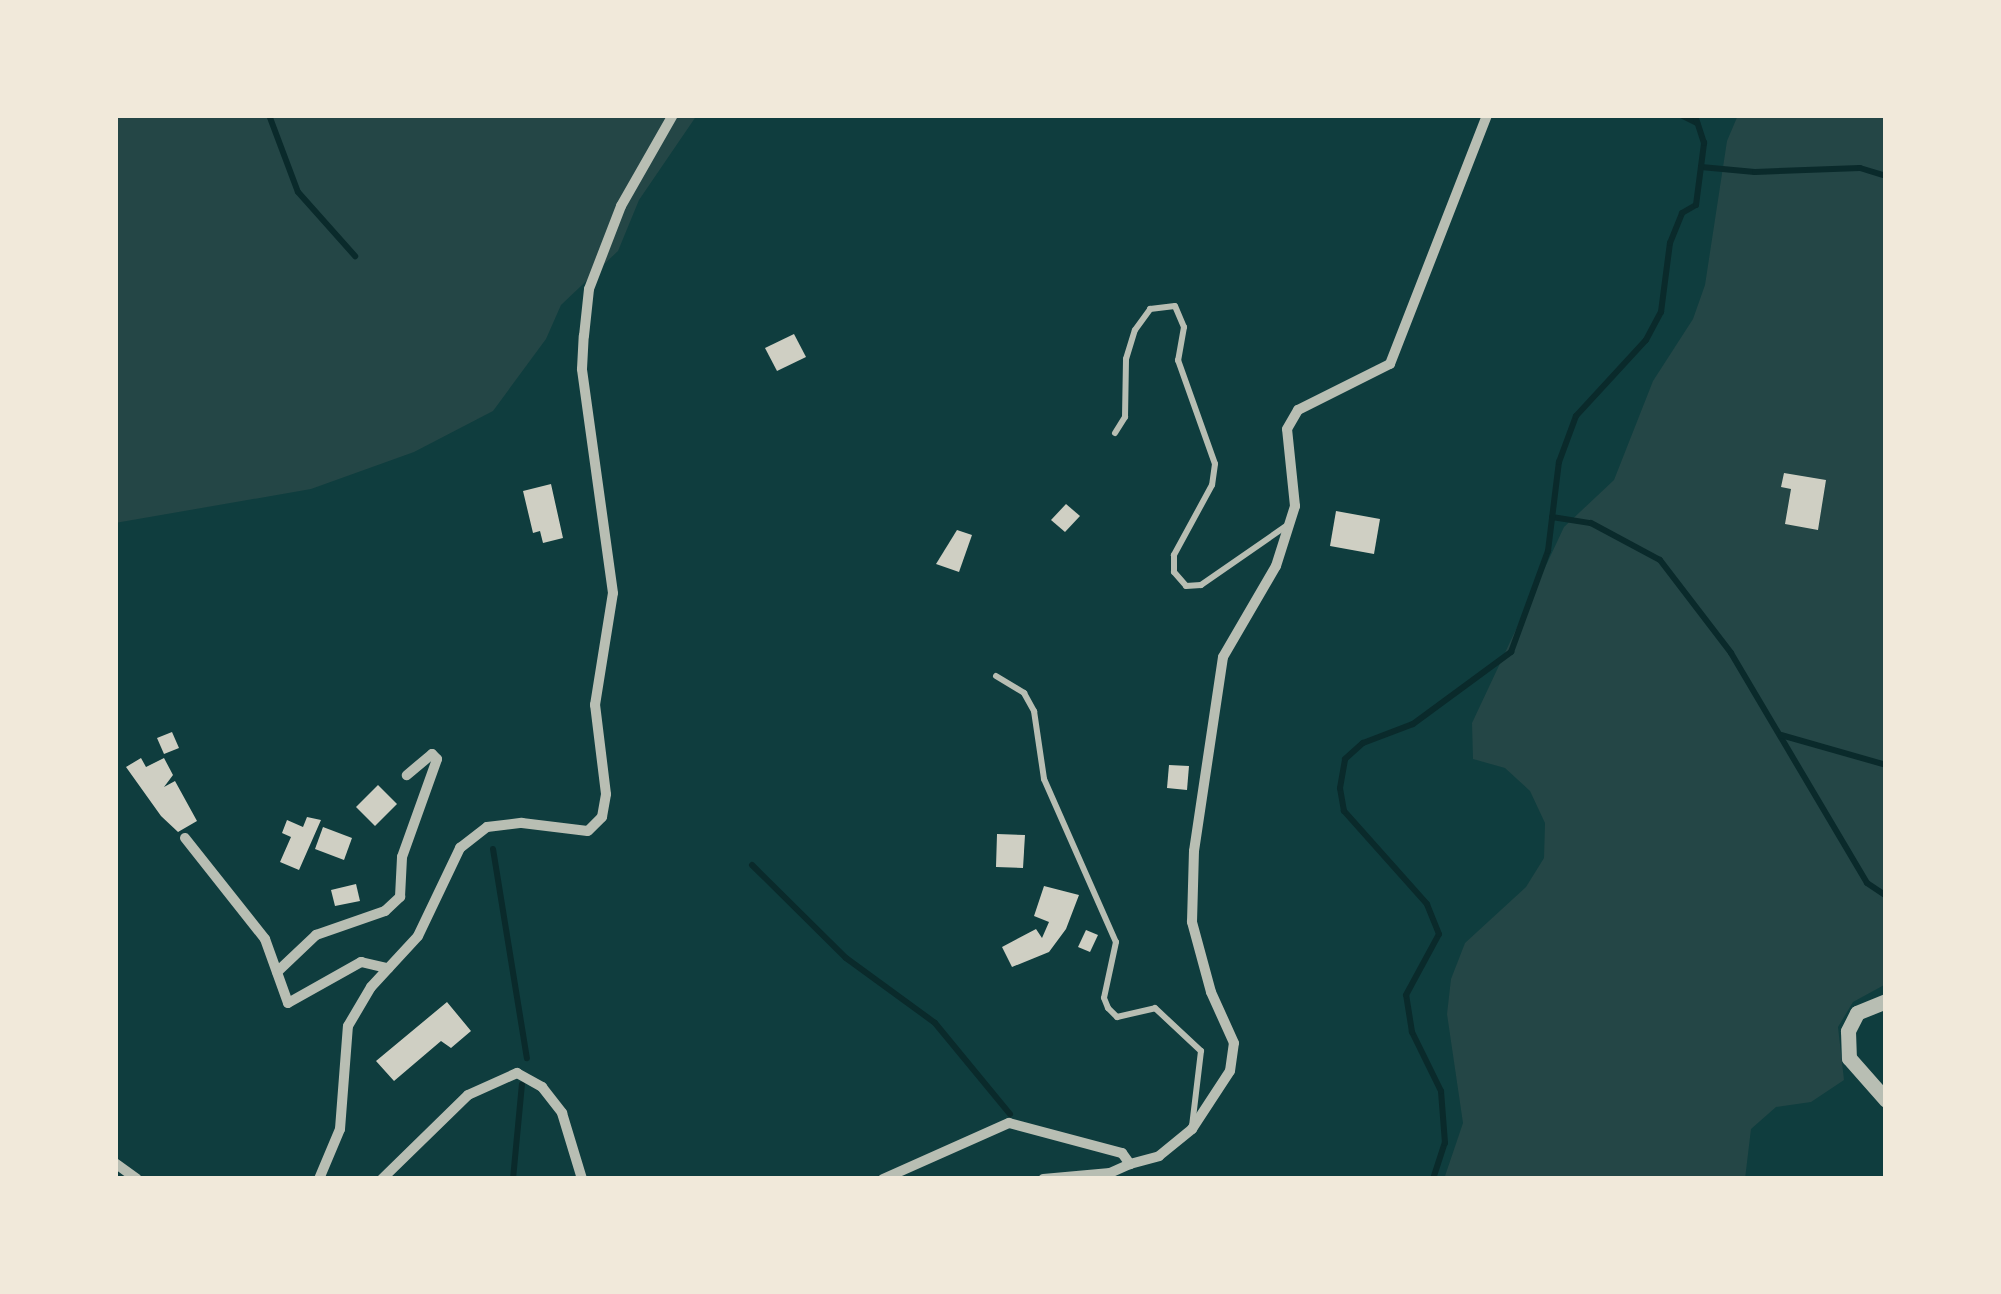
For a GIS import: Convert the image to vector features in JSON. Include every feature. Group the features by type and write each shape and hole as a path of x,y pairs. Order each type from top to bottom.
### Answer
{"street":[{"path":"319,1179 340,1129 348,1026 388,968 418,936 460,848 487,828 522,823 588,832 602,817 606,794 595,705 614,592 582,369 588,289 621,206 672,115"},
{"path":"1043,1179 1110,1173 1159,1156 1192,1129 1230,1071 1234,1043 1211,992 1192,922 1194,850 1223,656 1276,566 1290,524 1295,506 1287,429 1298,410 1390,364 1487,115"},
{"path":"277,972 316,935 385,911 400,897 402,857 437,758 432,754 407,775"},
{"path":"185,838 265,939 288,1003 360,962 388,968"},
{"path":"1886,1000 1857,1013 1848,1032 1850,1058 1886,1100"},
{"path":"382,1179 468,1095 502,1075 518,1073 542,1087 562,1113 582,1179"},
{"path":"883,1179 1008,1124 1122,1153 1130,1164"},
{"path":"115,1163 137,1179"}],"lane":[{"path":"1115,433 1125,418 1126,360 1135,330 1150,310 1174,306 1184,328 1178,360 1216,464 1212,485 1174,556 1174,572 1186,586 1200,585 1290,524"},
{"path":"996,676 1024,693 1034,710 1044,779 1116,942 1108,1008 1117,1018 1155,1008 1201,1052 1188,1120 1192,1129"}],"shaded area":[{"path":"115,115 697,115 639,200 618,251 561,305 546,339 493,411 414,452 311,489 115,523"},
{"path":"1738,115 1886,115 1886,984 1853,1002 1838,1027 1844,1080 1811,1102 1776,1107 1751,1129 1745,1179 1444,1179 1463,1123 1447,1014 1451,979 1465,943 1526,887 1544,858 1545,823 1530,791 1505,768 1473,759 1472,723 1564,527 1614,480 1653,381 1693,319 1705,285 1727,141"}],"building":[{"path":"794,334 806,357 777,371 765,348"},
{"path":"1784,473 1826,480 1818,530 1785,524 1791,489 1781,487"},
{"path":"551,484 563,538 543,543 540,531 533,533 523,491"},
{"path":"1066,504 1080,516 1065,532 1051,520"},
{"path":"1336,511 1380,519 1374,554 1330,546"},
{"path":"957,530 972,535 959,572 936,564"},
{"path":"172,732 179,748 164,754 157,738"},
{"path":"141,758 146,767 164,758 173,775 164,787 175,781 197,821 178,832 161,816 126,767"},
{"path":"1169,765 1189,766 1187,790 1167,788"},
{"path":"378,785 397,804 375,826 356,807"},
{"path":"307,817 321,820 299,870 280,862 291,837 282,833 287,820 303,827"},
{"path":"323,827 352,838 344,860 315,849"},
{"path":"997,834 1025,835 1023,868 996,867"},
{"path":"356,884 360,901 335,906 331,890"},
{"path":"1044,886 1079,895 1066,929 1049,952 1012,967 1002,947 1036,929 1042,938 1049,922 1034,916"},
{"path":"1086,930 1098,935 1090,952 1078,947"},
{"path":"447,1002 471,1031 451,1048 441,1041 394,1081 376,1061"}],"waterway":[{"path":"269,115 298,192 355,256"},
{"path":"1681,115 1697,123"},
{"path":"1433,1179 1445,1143 1441,1091 1412,1032 1406,995 1439,934 1427,904 1344,811 1340,788 1345,759 1363,743 1413,724 1511,652 1548,551 1559,462 1576,416 1646,340 1661,312 1670,243 1682,213 1696,205 1704,143 1695,115"},
{"path":"1701,167 1755,172 1860,168 1886,176"},
{"path":"1552,517 1591,523 1660,560 1731,653 1867,883 1886,896"},
{"path":"1781,735 1886,765"},
{"path":"493,849 527,1058"},
{"path":"752,865 846,958 935,1023 1010,1114"},
{"path":"513,1179 522,1084"}]}
